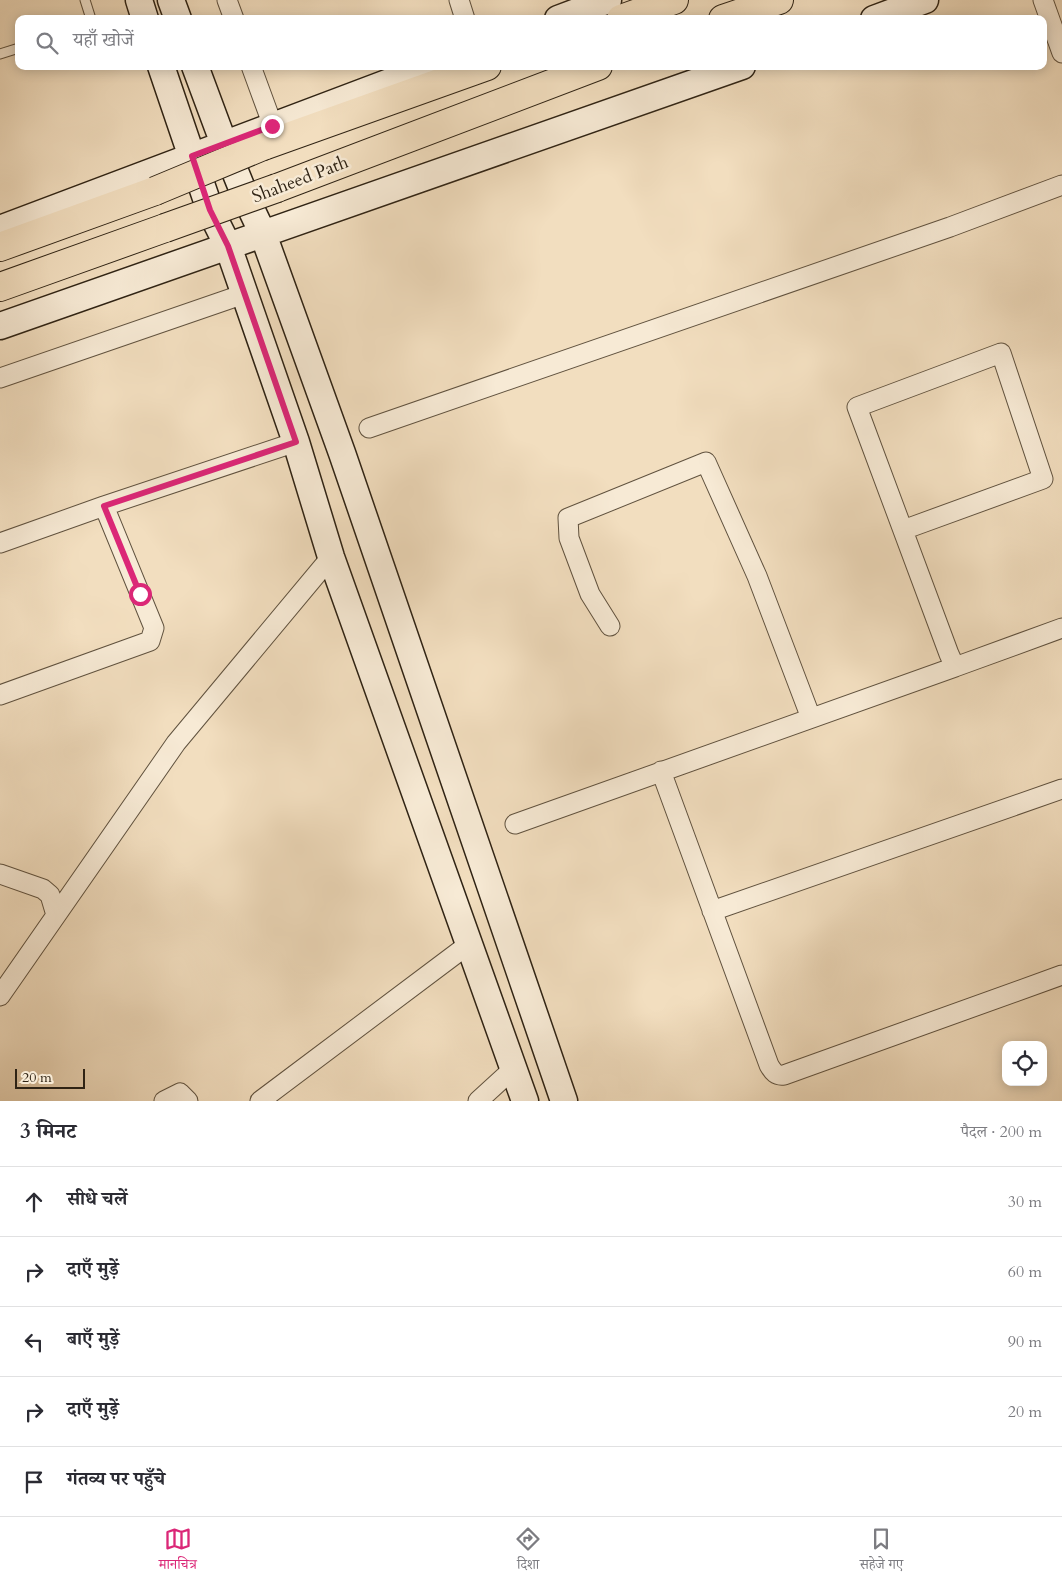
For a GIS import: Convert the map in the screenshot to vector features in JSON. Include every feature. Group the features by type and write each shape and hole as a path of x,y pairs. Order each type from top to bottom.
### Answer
{"highway":[{"path":"632,15 674,0"},
{"path":"735,15 778,0"},
{"path":"0,247 155,191 268,136 474,70"},
{"name":"Shaheed Path","path":"0,287 277,188 587,70"}],"street":[{"path":"139,0 144,15"},
{"path":"171,0 177,15"},
{"path":"227,0 233,15"},
{"path":"459,0 464,15"},
{"path":"569,15 608,0"},
{"path":"885,15 926,0"},
{"path":"1043,0 1062,52"},
{"path":"162,70 210,210 228,246 296,442 332,557 525,1101"},
{"path":"197,70 224,144 263,234 342,453 564,1101"},
{"path":"252,70 268,136"},
{"path":"0,229 224,144 268,136 423,70"},
{"path":"0,326 731,70"},
{"path":"370,428 950,227 1062,184"},
{"path":"0,378 244,294"},
{"path":"903,530 1043,479 1001,353 857,407 903,530 955,667"},
{"path":"0,543 296,442"},
{"path":"610,626 590,594 569,538 568,518 706,462 757,576 811,718"},
{"path":"0,695 150,641 154,628 104,506"},
{"path":"0,996 176,744 332,557"},
{"path":"514,824 1062,628"},
{"path":"661,771 769,1065 774,1073 779,1076 1062,975"},
{"path":"712,911 1062,788"},
{"path":"0,874 43,889 50,895 56,915"},
{"path":"260,1101 469,944"},
{"path":"478,1101 513,1069"},
{"path":"164,1101 180,1093 188,1101"}],"lane":[{"path":"85,0 90,15"},
{"path":"0,54 15,49"}],"route":[{"path":"140,594 104,506 296,442 228,246 210,210 192,156 272,126"}]}
